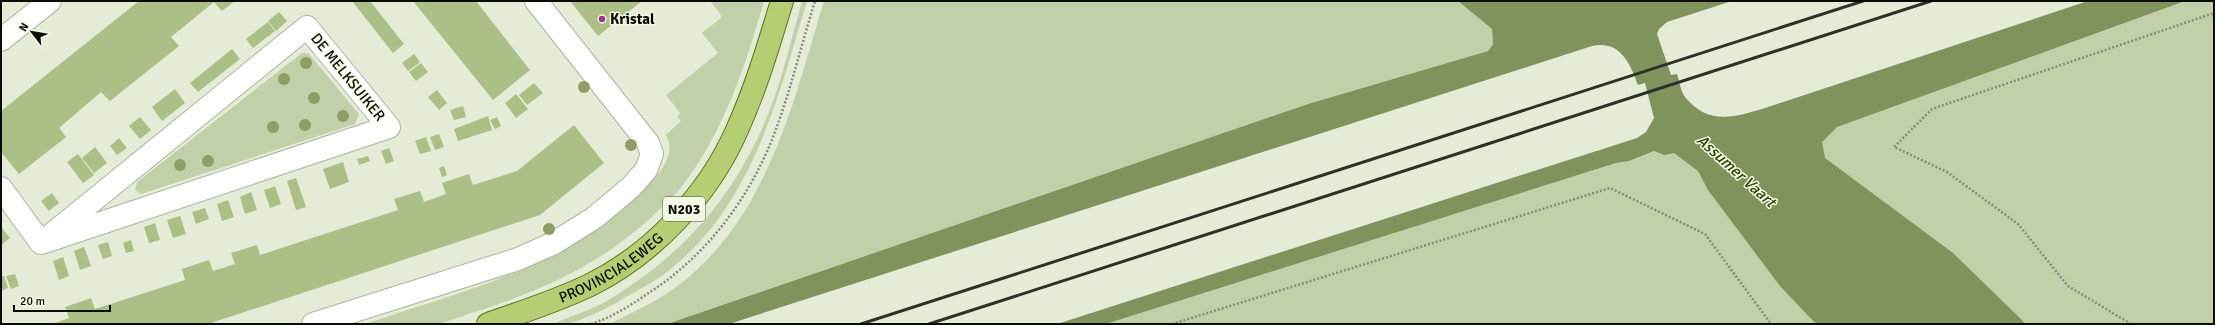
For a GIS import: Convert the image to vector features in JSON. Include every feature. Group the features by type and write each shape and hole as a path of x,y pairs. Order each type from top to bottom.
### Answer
{"main road":[{"name":"PROVINCIALEWEG","path":"488,324 540,306 590,284 630,261 657,238 677,217 701,189 737,131 752,96 782,1"}],"street":[{"path":"1,40 50,1"},
{"path":"313,324 518,260 554,243 594,218 631,187 646,170 652,154 648,143 536,1"},
{"name":"DE MELKSUIKER","path":"307,27 389,127 291,160 41,243 307,27"},
{"path":"1,188 41,243"}],"path":[{"path":"2131,324 2068,286 2018,224 1947,172 1894,147 1932,109 2214,13"},
{"path":"1172,324 1610,188 1705,234 1771,324"}],"shaded area":[{"path":"710,1 764,1 749,51 731,100 708,147 695,169 672,198 638,229 597,258 575,271 530,292 437,324 365,324 478,287 533,265 559,252 602,226 639,194 665,164 669,150 669,142 666,135 681,121 677,116 680,113 666,95 718,53 702,33 721,18 721,15"},
{"path":"802,1 807,1 771,115 757,151 739,186 718,219 693,249 654,281 599,312 585,318 569,324 553,324 605,302 655,268 697,229 715,207 732,184 747,158 768,115 784,67"},
{"path":"824,1 1458,1 1492,29 1493,44 1488,51 1308,104 667,324 610,324 654,301 679,285 710,257 735,226 756,192 773,155 801,79"},
{"path":"2145,1 2214,1 2214,324 1106,324 1654,151"},
{"path":"302,53 309,54 359,114 355,124 141,194 135,190 137,182"}],"water":[{"name":"Assumer Vaart","path":"1458,1 1732,1 1667,22 1659,29 1657,34 1671,75 1677,74 1685,97 1703,112 1722,117 1765,108 2088,1 2185,1 1837,127 1822,142 1825,158 1953,253 2026,324 1816,324 1780,286 1708,190 1698,171 1674,153 1664,155 1654,151 1629,161 1616,163 1106,324 1057,324 1637,138 1646,132 1654,118 1645,83 1638,85 1632,69 1623,55 1617,50 1602,45 1592,46 729,324 667,324 1308,104 1488,51 1493,44 1492,29"}],"building":[{"path":"139,1 235,1 222,11 214,2 171,37 179,46 110,101 101,92 59,128 66,137 19,174 1,152 1,111"},
{"path":"352,1 370,1 404,44 393,53"},
{"path":"413,1 476,1 530,70 493,100"},
{"name":"Kristal","path":"570,1 642,1 598,36"},
{"path":"279,12 287,21 276,31 268,21"},
{"path":"268,22 275,31 253,48 246,39"},
{"path":"232,49 240,59 198,92 190,83"},
{"path":"414,54 420,62 408,71 402,63"},
{"path":"421,63 428,72 416,81 409,72"},
{"path":"534,83 543,93 527,105 519,95"},
{"path":"175,89 185,103 162,121 152,107"},
{"path":"437,90 447,103 439,110 428,97"},
{"path":"516,94 528,109 516,118 505,103"},
{"path":"463,106 466,117 454,120 450,110"},
{"path":"488,116 492,130 458,141 454,129"},
{"path":"140,117 151,130 140,139 129,126"},
{"path":"497,117 501,126 495,129 490,120"},
{"path":"574,125 604,163 540,215 208,324 53,324 69,318 65,307 91,298 95,309 185,280 182,269 209,260 213,271 235,264 231,253 257,245 260,255 398,210 394,199 420,191 424,202 446,194 442,183 469,174 473,185 517,171"},
{"path":"439,134 444,147 435,150 430,137"},
{"path":"426,137 431,151 420,154 415,141"},
{"path":"119,138 127,148 117,155 110,146"},
{"path":"95,147 107,163 94,173 82,158"},
{"path":"389,148 394,161 386,164 381,151"},
{"path":"78,154 94,175 83,183 67,162"},
{"path":"368,156 370,161 359,165 357,159"},
{"path":"343,162 349,182 330,189 323,169"},
{"path":"444,166 447,175 442,177 439,168"},
{"path":"296,178 306,207 296,210 287,181"},
{"path":"275,186 281,204 270,208 264,190"},
{"path":"251,192 257,210 245,214 240,197"},
{"path":"52,193 59,203 49,211 41,201"},
{"path":"228,200 234,217 222,221 217,204"},
{"path":"205,208 209,219 196,224 192,212"},
{"path":"180,216 186,234 173,238 167,220"},
{"path":"155,223 160,240 149,243 144,227"},
{"path":"1,227 10,238 1,245"},
{"path":"131,240 134,251 126,253 123,243"},
{"path":"108,242 112,256 103,259 98,245"},
{"path":"84,247 91,266 80,270 74,251"},
{"path":"63,257 69,276 59,280 53,261"},
{"path":"15,274 19,286 11,289 6,276"},
{"path":"1,276 4,276 8,288 1,291"}],"railway":[{"path":"861,324 1863,1"},
{"path":"929,324 1931,1"}],"place":[{"name":"Kristal","path":"602,19"}]}
